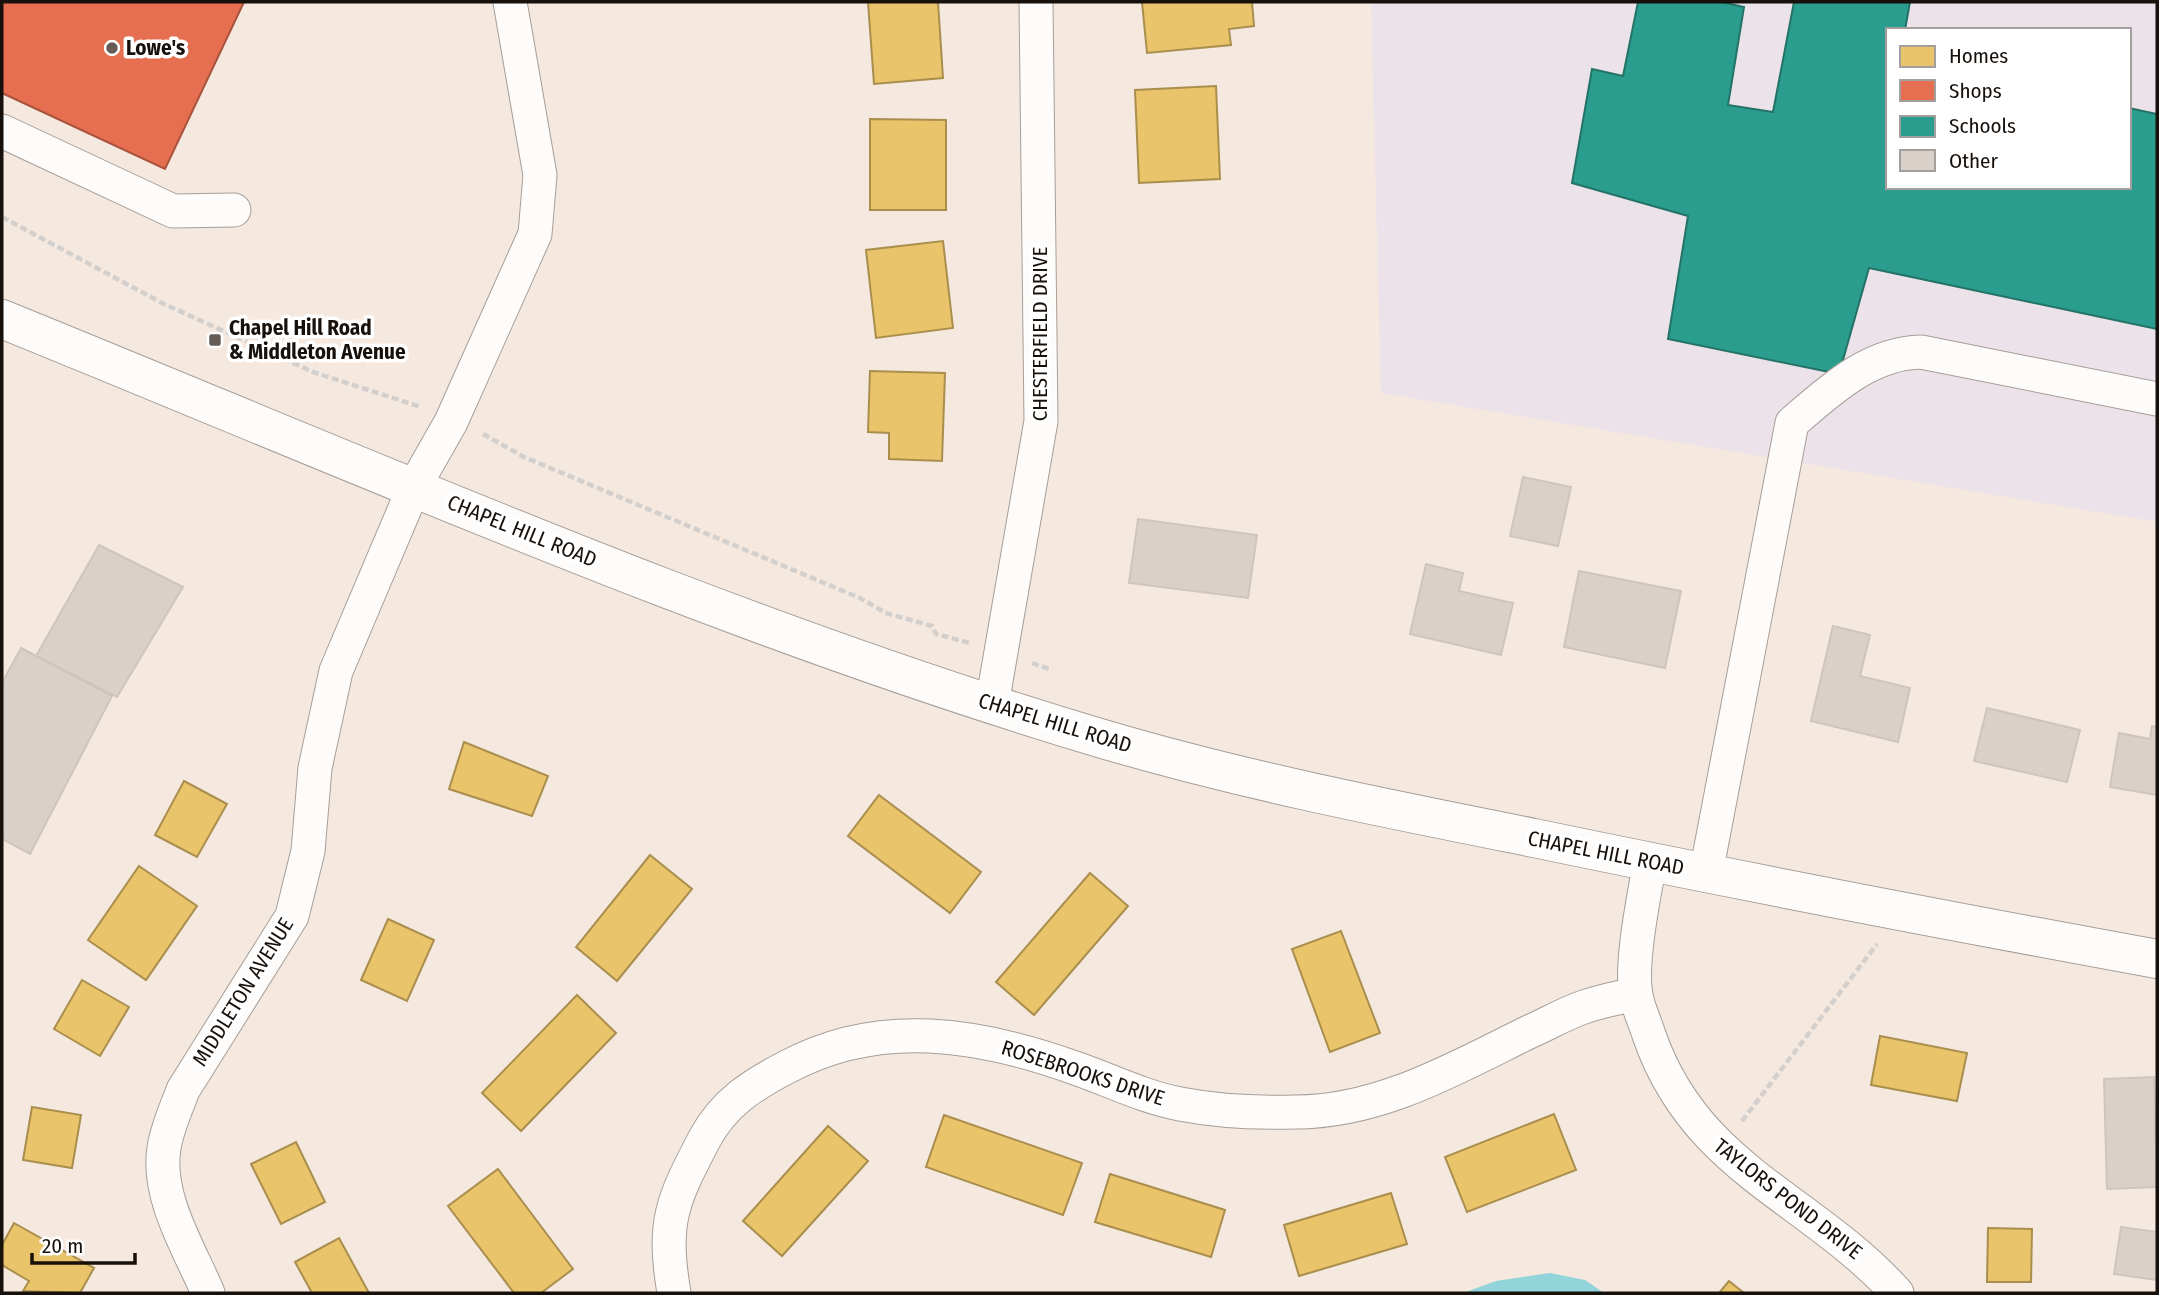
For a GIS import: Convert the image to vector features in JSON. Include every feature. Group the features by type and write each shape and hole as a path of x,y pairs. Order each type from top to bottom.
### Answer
{"main road":[{"name":"CHAPEL HILL ROAD","path":"2,319 494,522 737,614 992,704 1250,780 1650,862 2157,959"}],"street":[{"name":"MIDDLETON AVENUE","path":"208,1293 172,1210 164,1178 164,1150 183,1090 292,916 308,851 315,768 336,671 414,487 451,422 535,234 540,175 510,2"},
{"name":"CHESTERFIELD DRIVE","path":"992,704 1041,421 1036,2"},
{"path":"2,131 173,211 234,211"},
{"path":"1706,873 1792,423 1848,377 1876,361 1902,352 1921,352 2157,398"},
{"name":"TAYLORS POND DRIVE","path":"1650,862 1639,928 1635,993 1657,1057 1675,1090 1695,1121 1720,1150 1846,1243 1897,1293"},
{"name":"ROSEBROOKS DRIVE","path":"674,1293 668,1260 669,1218 680,1187 716,1116 738,1095 765,1079 795,1063 842,1045 892,1034 968,1040 1025,1051 1129,1091 1180,1104 1307,1112 1339,1110 1403,1091 1437,1077 1583,1007 1635,993"}],"path":[{"path":"2,217 162,303 313,372 406,400"},
{"path":"495,438 524,457 824,583 886,612 932,626"},
{"path":"1720,1150 1881,938"}],"shaded area":[{"path":"1371,2 2157,2 2157,522 1381,393"}],"water":[{"path":"1550,1273 1585,1280 1604,1293 1463,1293 1496,1281"}],"building: Homes":[{"path":"868,2 938,2 943,78 874,84"},
{"path":"1142,2 1252,2 1254,26 1229,29 1231,45 1147,53"},
{"path":"1216,86 1220,179 1139,183 1135,90"},
{"path":"870,119 946,120 946,210 870,210"},
{"path":"943,241 953,328 876,338 866,250"},
{"path":"870,371 945,373 942,461 889,459 889,433 868,432"},
{"path":"464,742 548,776 532,816 449,789"},
{"path":"184,781 227,804 197,857 155,835"},
{"path":"879,795 981,872 950,913 848,836"},
{"path":"650,855 692,889 617,981 576,947"},
{"path":"139,866 197,906 146,980 88,940"},
{"path":"1090,873 1128,906 1034,1015 996,982"},
{"path":"388,919 434,940 407,1001 361,980"},
{"path":"1341,931 1380,1033 1330,1052 1292,949"},
{"path":"82,980 129,1007 100,1056 54,1029"},
{"path":"577,995 616,1033 521,1131 482,1093"},
{"path":"1880,1036 1967,1053 1957,1101 1871,1085"},
{"path":"32,1107 81,1115 72,1168 23,1160"},
{"path":"1554,1114 1576,1170 1467,1212 1445,1157"},
{"path":"944,1115 1082,1163 1063,1215 926,1167"},
{"path":"828,1126 868,1161 782,1256 743,1221"},
{"path":"296,1142 325,1202 281,1224 251,1164"},
{"path":"498,1169 573,1269 541,1293 514,1293 448,1206"},
{"path":"1110,1174 1225,1210 1211,1257 1095,1222"},
{"path":"1391,1193 1407,1244 1299,1276 1284,1225"},
{"path":"14,1223 94,1268 80,1293 23,1291 29,1281 2,1265 2,1245"},
{"path":"1988,1228 2032,1229 2031,1282 1987,1282"},
{"path":"339,1238 369,1293 312,1293 295,1262"},
{"path":"1729,1281 1744,1293 1719,1293"}],"building: Shops":[{"name":"Lowe's","path":"2,2 244,2 165,169 2,93"}],"building: Schools":[{"path":"1638,2 1722,2 1744,7 1728,105 1773,112 1794,2 1910,2 1905,28 1886,28 1886,189 2131,189 2131,108 2157,114 2157,329 1869,268 1839,374 1668,339 1688,216 1572,183 1592,69 1623,76"}],"building: Other":[{"path":"1523,477 1571,487 1558,546 1510,536"},
{"path":"1138,519 1257,535 1248,598 1129,583"},
{"path":"99,545 183,587 117,697 36,656"},
{"path":"1426,564 1463,573 1459,591 1513,603 1501,655 1410,634"},
{"path":"1579,571 1681,591 1665,668 1564,647"},
{"path":"1833,626 1870,635 1860,676 1910,688 1898,742 1811,721"},
{"path":"21,648 112,696 30,854 2,839 2,683"},
{"path":"1987,708 2080,730 2067,782 1974,761"},
{"path":"2152,726 2157,727 2157,795 2110,787 2119,733 2150,739"},
{"path":"2154,1077 2157,1187 2107,1189 2104,1079"},
{"path":"2121,1227 2157,1232 2157,1280 2114,1274"}],"place":[{"name":"Lowe's","path":"112,48"},
{"name":"Chapel Hill Road & Middleton Avenue","path":"215,340"}]}
